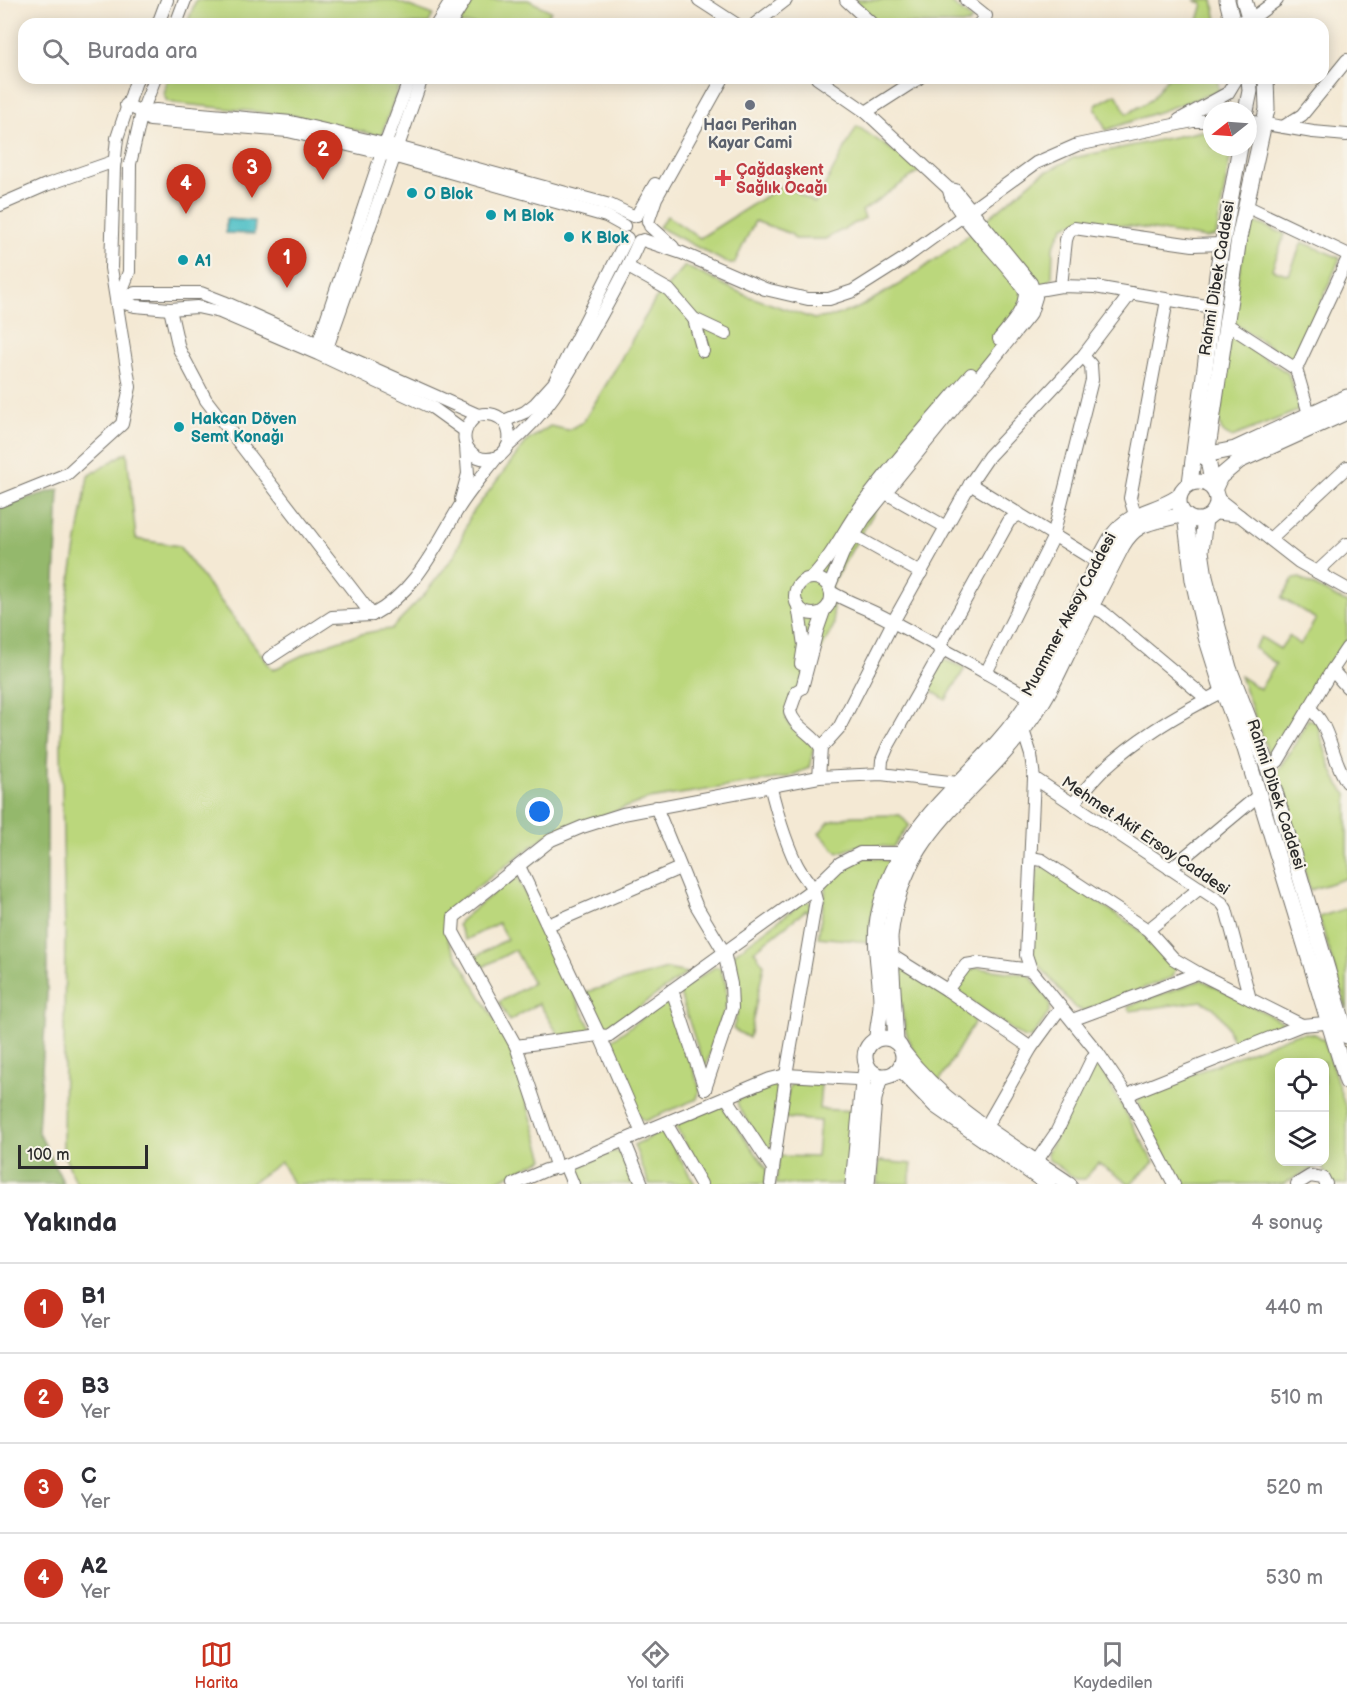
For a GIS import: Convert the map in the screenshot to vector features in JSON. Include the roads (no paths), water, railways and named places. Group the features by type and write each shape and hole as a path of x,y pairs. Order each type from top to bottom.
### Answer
{"main road":[{"path":"1227,0 1232,18"},
{"path":"1244,0 1249,18"},
{"path":"1248,102 1249,84"},
{"name":"Rahmi Dibek Caddesi","path":"1190,483 1211,427 1239,238 1264,124 1268,95 1267,84"},
{"name":"Rahmi Dibek Caddesi","path":"1238,156 1212,307 1201,456 1211,476 1211,501 1201,551 1229,668 1268,768 1340,1021 1347,1082"},
{"path":"1201,456 1228,451 1347,397"},
{"path":"1184,514 1194,520 1211,501 1220,477 1239,461 1347,412"},
{"path":"1211,427 1221,440 1233,446 1240,446"},
{"path":"877,1039 881,1004 877,923 889,879 902,854 924,819 1014,722 1031,698 1113,535 1127,520 1166,504 1178,496 1182,489 1190,483 1198,481 1211,501"},
{"name":"Rahmi Dibek Caddesi","path":"1178,496 1180,509 1184,514 1196,596 1223,691 1347,1036"},
{"name":"Muammer Aksoy Caddesi","path":"899,1047 890,938 898,892 916,853 946,812 999,759 1023,730 1050,690 1122,546 1131,533 1151,521 1184,514"},
{"path":"853,1184 863,1083 867,1065 866,1053 868,1047 877,1039 886,1038 899,1047 944,1096 1070,1184"},
{"path":"867,1184 874,1099 880,1078 892,1073 902,1062 899,1047"},
{"path":"867,1065 875,1074 905,1074 936,1106 1048,1184"}],"street":[{"path":"160,18 167,0"},
{"path":"178,18 185,0"},
{"path":"441,18 452,0"},
{"path":"454,18 465,0"},
{"path":"699,0 727,18"},
{"path":"763,18 786,0"},
{"path":"846,0 866,18"},
{"path":"966,0 986,16 984,18"},
{"path":"1254,18 1277,0"},
{"path":"1329,82 1347,60"},
{"path":"0,501 67,474 122,424 130,387 111,268 117,138 135,84"},
{"path":"117,302 129,272 130,164 142,111 153,84"},
{"path":"321,349 389,150 408,84"},
{"path":"389,150 419,84"},
{"path":"458,508 497,457 541,414 562,386 628,267 633,236 626,221 635,216 711,84"},
{"path":"633,236 648,235 656,198 720,84"},
{"path":"826,84 866,112 949,189 949,196 958,201 982,201"},
{"path":"866,112 910,84"},
{"path":"1165,127 1228,93 1233,84"},
{"path":"1283,127 1302,115 1327,84"},
{"path":"126,105 142,111 150,120 288,131 389,150 610,205 635,216 646,218 662,239 682,253"},
{"path":"389,150 606,216 633,236 682,253 774,291 808,298 829,299 853,291 968,218 982,201 1036,163 1077,146 1193,121 1203,121"},
{"path":"1257,123 1347,135"},
{"path":"0,205 46,185 115,161"},
{"path":"797,691 802,688 817,631 843,553 854,535 884,492 1031,313 1036,297 968,218 958,201"},
{"path":"958,201 968,218"},
{"path":"1246,206 1347,254"},
{"path":"1061,286 1068,231 1074,228 1193,245 1222,244"},
{"path":"504,421 525,412 536,404 554,383 633,236"},
{"path":"1296,369 1347,260"},
{"path":"628,267 669,290 694,319 726,334"},
{"path":"1030,291 1061,286 1095,287 1212,307"},
{"path":"819,777 821,748 813,736 791,716 790,711 797,691 795,685 804,645 796,590 802,582 812,578 824,564 868,497 1018,315 1030,291"},
{"path":"117,302 135,292 201,293 321,349 433,408 465,431"},
{"path":"821,748 839,728 893,622 970,484 989,456 1083,356 1131,293"},
{"path":"1135,515 1130,498 1167,300"},
{"path":"117,302 170,309 206,308 321,349 478,415 492,414 504,421 510,434 507,447"},
{"path":"170,309 179,349 206,400 372,615"},
{"path":"694,319 703,351"},
{"path":"1226,323 1296,369 1309,414"},
{"path":"986,673 1053,535 1092,380 1091,365 1083,356"},
{"path":"269,658 332,617 372,615 411,585 450,526 458,508 468,474 465,431 472,419 478,415"},
{"path":"466,445 476,456 490,459 497,457"},
{"path":"1270,539 1347,467"},
{"path":"970,484 1099,563"},
{"path":"884,492 946,527"},
{"path":"1211,501 1241,516 1299,562 1347,589"},
{"path":"880,774 882,760 888,746 940,654 939,647 1009,521 1019,514"},
{"path":"854,535 921,573"},
{"path":"1317,572 1347,544"},
{"path":"812,578 822,580 830,590 849,603 861,606 893,622 1031,698"},
{"path":"798,605 810,614 849,603"},
{"path":"1091,607 1103,612 1207,699"},
{"path":"1268,768 1278,761 1347,648"},
{"path":"1332,670 1347,687"},
{"path":"1073,804 1102,771 1122,754 1167,722 1223,691"},
{"path":"1309,708 1320,716 1340,772 1347,782"},
{"path":"1023,730 1031,755 1034,778 1026,955 1031,970 1098,1053 1128,1097 1174,1184"},
{"path":"573,1184 561,1166 516,1046 453,932 454,917 551,840 623,814 819,777 880,774 958,783"},
{"name":"Mehmet Akif Ersoy Caddesi","path":"1034,778 1222,903 1226,909 1250,999"},
{"path":"770,785 781,828 797,866 814,888 816,900 786,1076 771,1184"},
{"path":"1170,869 1259,795"},
{"path":"656,807 696,905 724,952 730,984 732,1008 705,1089"},
{"path":"516,1046 598,1035 609,1036 814,888 840,863 860,853 902,854"},
{"path":"1031,858 1042,860 1148,930 1174,959 1302,1025"},
{"path":"519,866 603,1043 642,1133"},
{"path":"548,925 680,868"},
{"path":"1148,930 1200,888"},
{"path":"891,955 947,990 1031,1048"},
{"path":"947,990 966,965 978,963 1031,970"},
{"path":"1071,1020 1198,973"},
{"path":"672,990 705,1089 707,1105"},
{"path":"986,1127 1031,1048 1061,1007"},
{"path":"1128,1097 1134,1092 1302,1025 1340,1021"},
{"path":"1036,1162 1056,1133 1093,1057 1098,1053"},
{"path":"514,1184 770,1079 786,1076 856,1079 863,1083"},
{"path":"726,1097 772,1167"},
{"path":"666,1123 701,1184"},
{"path":"624,1140 642,1184"},
{"path":"1297,1184 1310,1176 1323,1178 1326,1184"}],"water":[{"path":"226,219 255,221 254,234 226,233"}],"place":[{"name":"Hacı Perihan Kayar Cami","path":"750,105"},
{"name":"Çağdaşkent Sağlık Ocağı","path":"723,178"},
{"name":"B3","path":"323,180"},
{"name":"O Blok","path":"412,193"},
{"name":"C","path":"252,198"},
{"name":"A2","path":"186,214"},
{"name":"M Blok","path":"491,215"},
{"name":"K Blok","path":"569,237"},
{"name":"A1","path":"183,260"},
{"name":"B1","path":"287,288"},
{"name":"Hakcan Döven Semt Konağı","path":"179,427"}]}
